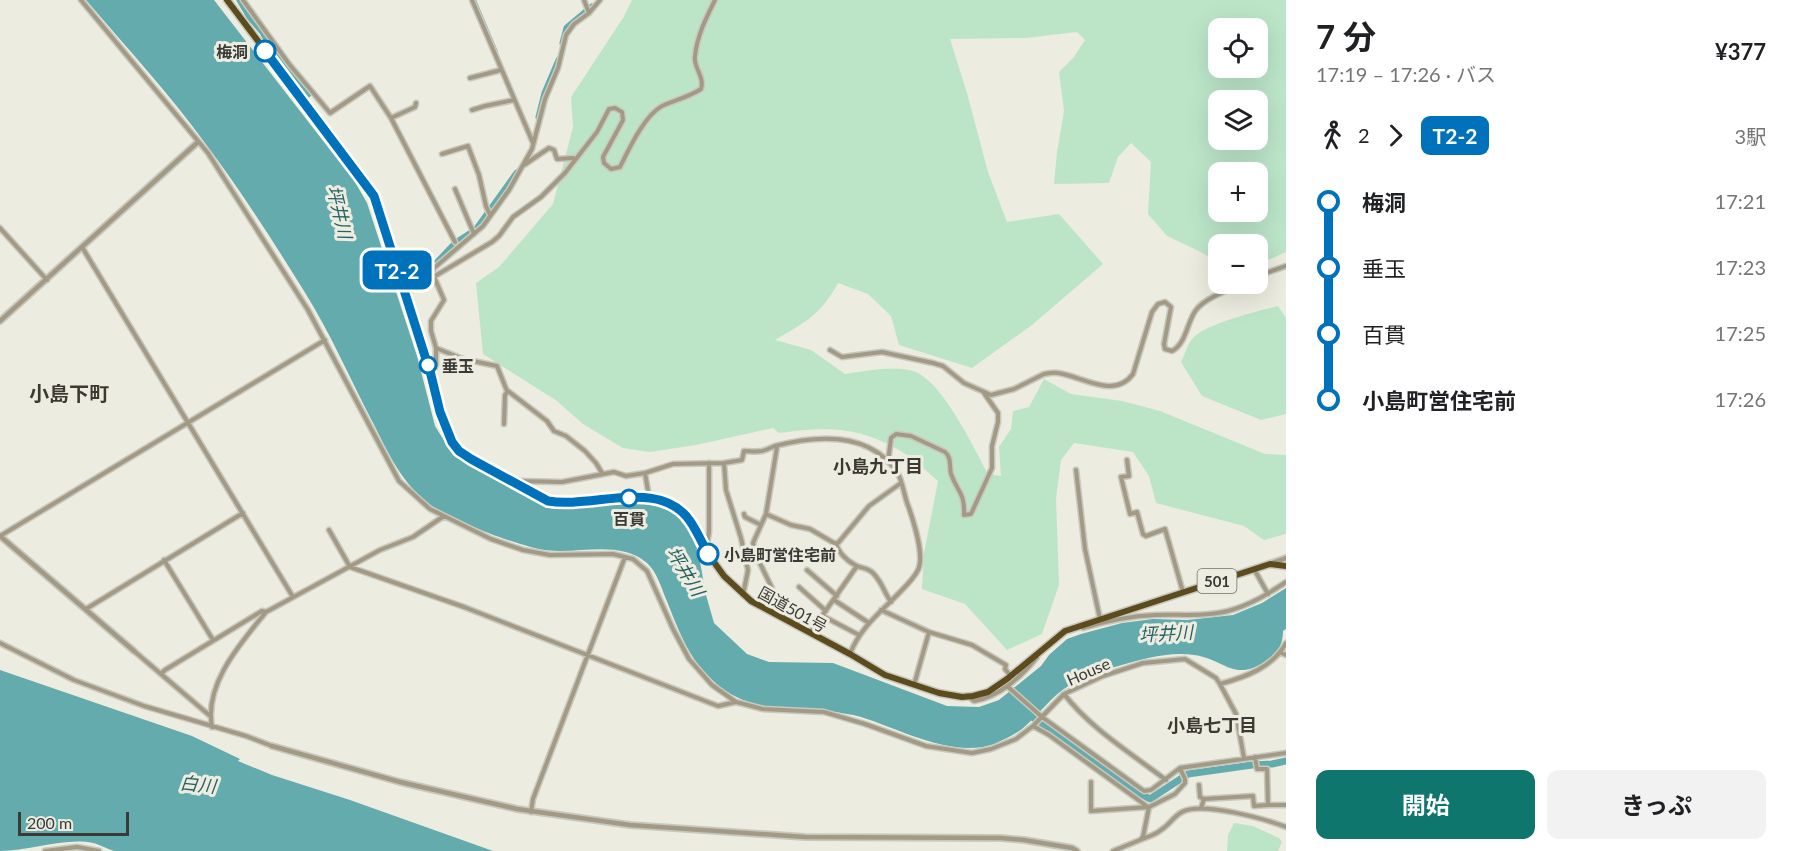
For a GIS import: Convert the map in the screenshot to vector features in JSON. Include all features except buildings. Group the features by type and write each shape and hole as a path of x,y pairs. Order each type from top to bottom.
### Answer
{"highway":[{"name":"国道501号","path":"227,0 370,189 431,375 440,412 452,442 459,451 471,459 548,501 649,497 663,500 690,520 706,550 724,576 743,596 885,675 945,694 969,696 988,692 1065,631 1253,569 1270,564 1286,566"}],"street":[{"path":"81,0 198,142 290,279 325,340 399,481 430,508 491,539 542,555 597,553 633,559 647,571 689,659 712,685 736,702 763,709 824,712 926,746 972,753 1004,745 1034,726 1064,694 1074,708 1121,749 1166,780"},
{"path":"243,0 330,113 370,86 391,118 455,242"},
{"path":"472,0 533,144"},
{"path":"584,0 589,11"},
{"path":"431,375 435,365 436,348 431,331 431,321 444,300 432,272 473,232 524,165 533,144 545,99 558,68 566,35 574,24 600,0"},
{"path":"405,294 492,242 513,217 541,197 565,173 597,132 609,109 619,109 623,120 615,139 603,157 603,163 606,167 615,170 620,167 632,142 654,112 660,107 701,89 702,76 694,57 700,34 715,0"},
{"path":"470,78 501,70"},
{"path":"472,111 514,100"},
{"path":"391,118 415,107 416,103"},
{"path":"0,321 198,142"},
{"path":"442,154 468,146 479,175 489,213"},
{"path":"524,165 549,148 554,150 557,159 573,158"},
{"path":"455,189 473,232"},
{"path":"0,228 46,280"},
{"path":"82,247 293,597"},
{"path":"1268,272 1286,266"},
{"path":"830,350 842,357 882,352 933,363 943,366 964,383 984,393 999,394 1052,373 1095,384 1118,386 1127,382 1133,374 1152,312 1158,304 1165,302 1171,307 1164,344 1165,349 1172,351 1178,347 1193,315 1201,305 1222,294"},
{"path":"210,715 0,536 325,340"},
{"path":"436,348 463,359 497,366 507,391 504,424"},
{"path":"507,391 554,430 567,436 585,451 602,473"},
{"path":"888,462 891,438 896,434 911,436 945,452 952,475 965,502 964,515 971,514 992,468 992,446 998,422 998,412 984,393"},
{"path":"513,482 562,482 602,473 614,472 626,476 645,473 673,464 724,463 742,460 744,451 763,451 777,446 818,439 846,440 866,444 888,462 899,475 921,556 920,566 911,580 859,635 850,654"},
{"path":"777,446 766,514 753,543 762,570 780,605 783,620"},
{"path":"1127,460 1129,476 1121,477 1130,514 1137,512 1143,534 1146,536 1165,529 1183,592"},
{"path":"706,550 709,532 709,463"},
{"path":"724,463 726,490 748,570 743,596"},
{"path":"1076,470 1085,549 1100,619"},
{"path":"645,473 649,497"},
{"path":"836,543 869,506 901,483"},
{"path":"86,609 243,513"},
{"path":"744,514 745,517 761,525"},
{"path":"766,514 790,525 810,528 836,543 844,556 857,567 866,567 872,571 882,583 891,602"},
{"path":"212,727 210,715 216,686 221,675 242,642 266,612 381,550 413,537 444,516"},
{"path":"329,530 350,567 454,603 718,706 736,702"},
{"path":"531,812 533,799 625,557"},
{"path":"1270,564 1286,558"},
{"path":"164,560 213,640"},
{"path":"810,634 857,567"},
{"path":"1253,569 1268,594"},
{"path":"807,570 835,598 869,623"},
{"path":"969,696 972,700 981,700 1008,687 1033,663 1040,651 1045,650 1070,632 1105,622 1154,615 1213,614 1244,606 1286,582"},
{"path":"799,587 824,614 859,635"},
{"path":"881,610 929,632 972,645 1006,665 1005,669 1011,676"},
{"path":"161,674 262,611 266,612"},
{"path":"914,685 929,632"},
{"path":"0,643 74,680 144,706 272,746 400,782 531,812 630,825 725,833 804,837 962,837 1024,840 1072,848 1077,851"},
{"path":"1244,758 1236,714 1220,684 1248,675 1281,653 1286,643"},
{"path":"1281,653 1286,656"},
{"name":"House","path":"1064,694 1116,671 1143,663 1170,659 1185,659 1193,663 1216,678 1220,684"},
{"path":"1008,687 1041,717 1144,790 1152,790 1180,768 1286,753"},
{"path":"1034,726 1149,807"},
{"path":"1049,735 1056,727"},
{"path":"1255,757 1257,769 1267,769 1268,805"},
{"path":"1091,782 1091,811 1149,807 1174,794 1185,783 1180,768"},
{"path":"1199,785 1200,797 1204,799 1253,796 1254,806 1286,805"},
{"path":"1201,808 1204,799"},
{"path":"1140,840 1143,837 1149,807"},
{"path":"1113,851 1163,829 1183,811 1201,808 1254,816 1286,827"},
{"path":"45,851 77,847 99,851"}],"green space":[{"path":"632,0 1286,0 1286,252 1268,260 1268,234 1208,234 1208,257 1167,236 1148,214 1151,162 1131,143 1118,157 1109,183 1054,184 1064,111 1059,72 1074,57 1085,40 1077,32 1026,38 950,39 988,172 1007,222 1059,214 1103,264 1032,325 972,368 899,345 891,316 868,294 838,283 818,311 775,340 811,350 845,374 879,369 906,369 924,377 935,387 956,416 988,474 1001,476 999,447 1011,429 1013,411 1029,407 1044,379 1071,394 1122,401 1160,411 1265,454 1286,455 1286,534 1264,540 1244,526 1156,503 1149,476 1133,452 1074,443 1061,460 1056,498 1059,585 1042,634 1007,650 965,604 922,589 924,553 938,481 913,460 882,441 840,430 779,433 773,428 696,445 650,452 623,448 583,424 557,401 483,354 476,283 499,267 553,204 573,127 571,97 623,18"},
{"path":"1278,306 1286,318 1286,414 1261,420 1202,396 1181,362 1192,339 1222,322"},
{"path":"1234,823 1253,826 1279,838 1282,842 1278,851 1227,851 1228,835"}],"water":[{"name":"坪井川","path":"86,0 214,0 355,182 367,203 417,356 435,426 453,455 552,508 657,502 678,512 687,525 698,551 714,623 747,654 769,662 833,663 947,706 979,707 999,700 1041,666 1049,655 1067,639 1122,623 1233,615 1262,603 1286,588 1286,629 1283,631 1280,646 1270,658 1258,666 1247,669 1230,668 1205,657 1174,654 1144,659 1098,672 1063,689 1019,731 994,744 978,748 961,748 927,741 853,715 759,705 732,695 713,680 694,659 656,575 647,563 636,556 611,550 558,551 519,544 441,512 421,498 404,478 390,456 331,339 256,216 177,106"},
{"name":"白川","path":"0,670 192,736 240,759 238,761 272,775 493,851 114,851 95,844 71,842 0,851"}],"waterway":[{"path":"240,0 271,47 308,94"},
{"path":"474,0 496,52"},
{"path":"563,43 567,28 592,7"},
{"path":"539,117 545,93 559,60"},
{"path":"456,243 476,230 517,173"},
{"path":"434,266 453,246"},
{"path":"1028,714 1150,799 1188,774 1286,761"}],"bus line":[{"name":"T2-2","path":"265,51 374,196 431,375 440,412 446,430 459,451 548,501 580,502 645,497 663,500 690,520 708,554"}],"place":[{"name":"梅洞","path":"265,51"},
{"name":"垂玉","path":"428,365"},
{"name":"百貫","path":"629,498"},
{"name":"小島町営住宅前","path":"708,554"}],"district":[{"name":"小島下町","path":"69,393"},
{"name":"小島九丁目","path":"878,466"},
{"name":"小島七丁目","path":"1212,725"}]}
